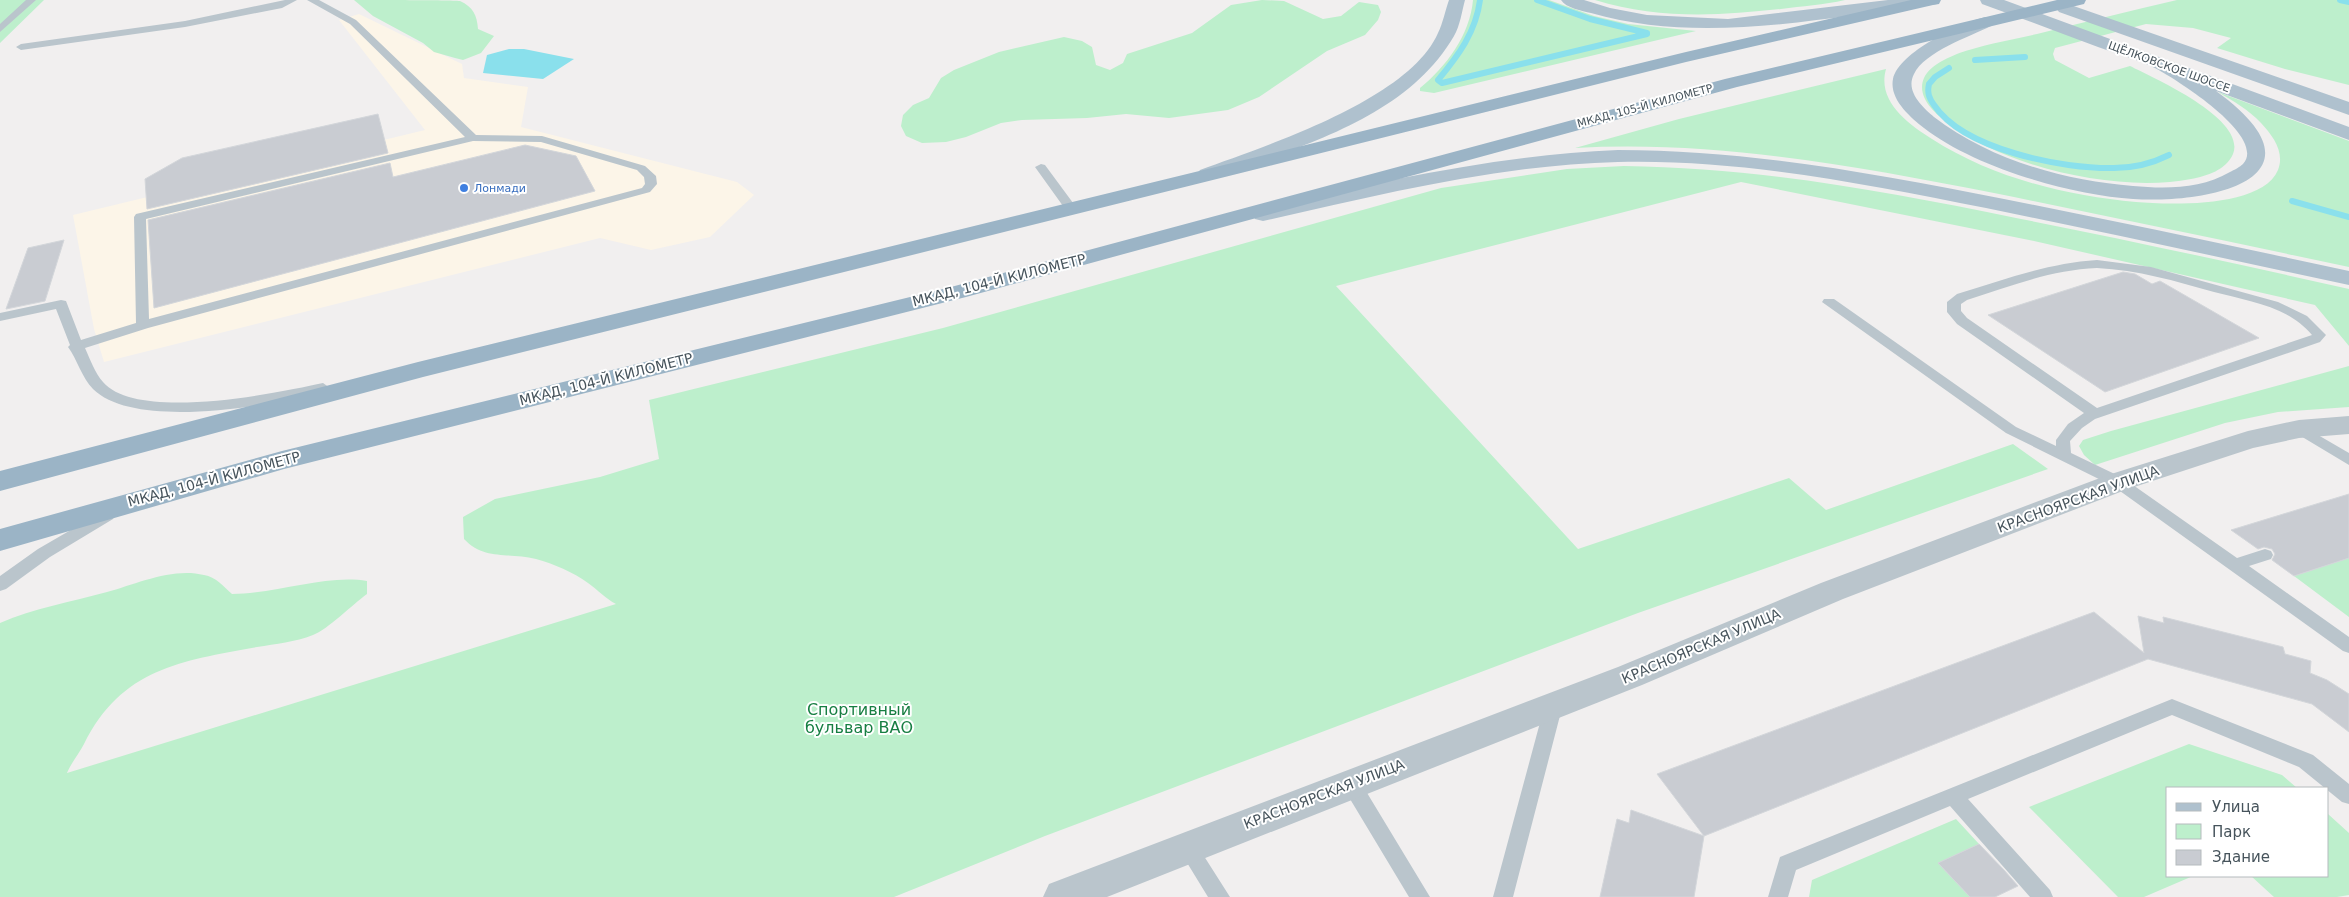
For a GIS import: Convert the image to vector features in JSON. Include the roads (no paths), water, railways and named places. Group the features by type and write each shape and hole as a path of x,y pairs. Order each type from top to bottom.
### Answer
{"highway":[{"path":"0,482 418,370 1182,183 1686,57 1932,0"},
{"name":"МКАД, 105-Й КИЛОМЕТР","path":"1215,224 1459,155 1694,93 2078,0"},
{"name":"МКАД, 104-Й КИЛОМЕТР","path":"0,540 282,460 958,292 1215,224"}],"main road":[{"path":"1182,183 1305,137 1373,106 1415,74 1439,46 1455,12 1456,0"},
{"path":"1569,0 1632,17 1697,24 1728,24 1932,0"},
{"name":"ЩЁЛКОВСКОЕ ШОССЕ","path":"1988,0 2349,134"},
{"name":"ЩЁЛКОВСКОЕ ШОССЕ","path":"2042,0 2349,109"},
{"path":"1985,22 1934,48 1911,64 1904,73 1902,83 1904,94 1911,105 1922,117 1957,142 2007,164 2036,174 2090,186 2129,192 2186,192 2209,189 2243,176 2253,167 2257,156 2256,145 2250,133 2225,108 2157,62"},
{"path":"2197,55 2349,92"},
{"path":"1215,224 1432,178 1550,160 1618,156 1681,157 1785,166 1853,176 2145,233 2349,278"}],"street":[{"name":"КРАСНОЯРСКАЯ УЛИЦА","path":"1062,897 1630,676 1832,591 2118,482 2248,440 2300,429 2349,425"}],"lane":[{"path":"0,29 31,0"},
{"path":"21,48 184,24 282,5 292,0"},
{"path":"312,0 353,22 474,138"},
{"path":"75,347 143,325 646,190 652,184 650,176 641,168 542,139 474,138 140,217 143,325"},
{"path":"1041,167 1072,210"},
{"path":"2064,455 2063,440 2074,426 2096,414 2315,339 2319,335 2310,323 2289,310 2262,301 2159,274 2099,264 2060,268 1962,297 1954,302 1954,312 1962,321 2096,414"},
{"path":"1829,302 1919,373 2011,430 2118,482 2349,646"},
{"path":"0,317 60,304 75,347 98,387 133,404 188,408 243,403 418,370"},
{"path":"2300,429 2349,460"},
{"path":"0,585 44,553 129,502"},
{"path":"2236,564 2265,555"},
{"path":"1503,897 1554,704"},
{"path":"1778,897 1787,864 2172,707 2306,761 2349,796"},
{"path":"1350,784 1420,897"},
{"path":"1953,796 2043,897"},
{"path":"1188,848 1220,897"}],"water":[{"path":"509,49 524,49 574,59 543,79 483,73 487,55"}],"waterway":[{"path":"1480,0 1475,23 1459,53 1438,80 1442,83 1647,34"},
{"path":"1537,0 1590,19 1647,33"},
{"path":"2340,0 2349,2"},
{"path":"1975,60 2025,57"},
{"path":"1949,68 1935,77 1929,84 1928,93 1931,100 1948,121 1968,134 1991,145 2016,154 2043,160 2093,167 2121,168 2135,166 2169,155"},
{"path":"2292,201 2349,217"}],"place":[{"name":"Лонмади","path":"464,188"}],"park label":[{"name":"Спортивный бульвар ВАО","path":"859,718"}]}
